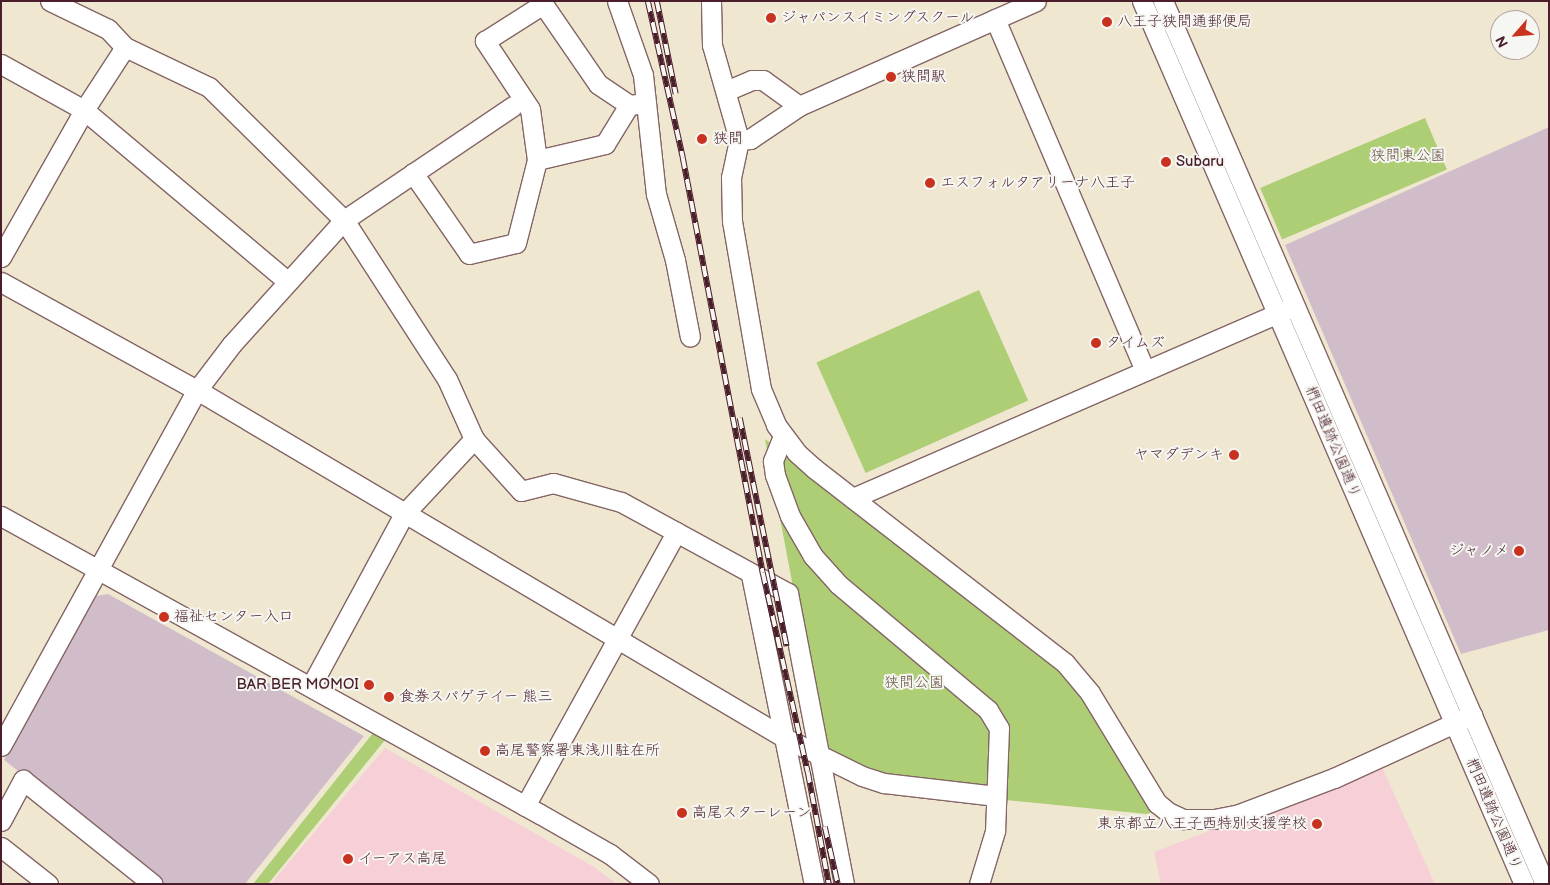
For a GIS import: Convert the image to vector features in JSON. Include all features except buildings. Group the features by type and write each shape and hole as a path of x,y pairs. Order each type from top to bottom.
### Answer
{"street":[{"path":"50,1 108,29 125,47 209,86 344,220 447,379 474,439 521,491 553,483 621,502 751,575 788,593 844,884"},
{"path":"617,1 643,75 637,104 656,194 675,260 690,337"},
{"path":"712,1 712,45 739,140 731,176 732,221 761,389 783,436 806,462 1065,663 1090,693 1158,803 1175,816 1214,819 1265,806 1472,715"},
{"path":"739,140 750,139 799,106 1036,1"},
{"name":"椚田遺跡公園通り","path":"1142,1 1524,884"},
{"name":"椚田遺跡公園通り","path":"1163,1 1545,884"},
{"path":"413,173 469,254 516,243 537,160 530,109 485,41 543,4 598,84 637,104"},
{"path":"995,19 1145,370"},
{"path":"1,257 84,110 125,47"},
{"path":"1,64 84,110 286,281"},
{"path":"726,91 752,80 763,80 799,106"},
{"path":"537,160 605,144 637,104"},
{"path":"1,746 196,390 286,281 344,220 513,106"},
{"path":"1,282 196,390 616,641 785,738 862,776 884,783 996,796"},
{"path":"853,498 1295,305"},
{"path":"783,436 773,461 775,475 790,516 814,556 838,584 988,710 994,718 1000,740 994,831 979,884"},
{"path":"312,686 404,514 474,439"},
{"path":"1,516 312,686 610,854 649,884"},
{"path":"525,806 676,532"},
{"path":"751,575 814,884"},
{"path":"1,821 24,780 153,884"},
{"path":"1,847 48,884"}],"shaded area":[{"path":"1549,127 1549,630 1461,654 1285,245"},
{"path":"108,594 364,736 245,884 163,884 4,760 96,596"},
{"name":"イーアス高尾","path":"385,748 594,867 617,884 271,884"},
{"name":"東京都立八王子西特別支援学校","path":"1381,765 1435,884 1161,884 1154,852"}],"green space":[{"name":"狭間東公園","path":"1425,118 1447,170 1282,239 1260,188"},
{"path":"979,290 1028,401 866,473 816,362"},
{"name":"狭間公園","path":"765,439 1065,674 1153,806 1161,809 1147,814 996,799 826,761"},
{"path":"373,733 385,740 268,884 253,884"}],"railway":[{"path":"648,1 683,158 763,573 808,772 829,884"},
{"path":"657,1 676,94"},
{"path":"740,418 787,646"},
{"path":"825,827 838,884"}],"place":[{"name":"ジャパンスイミングスクール","path":"771,18"},
{"name":"八王子狭間通郵便局","path":"1107,22"},
{"name":"狭間駅","path":"891,77"},
{"name":"狭間","path":"702,139"},
{"name":"Subaru","path":"1166,162"},
{"name":"エスフォルタアリーナ八王子","path":"930,183"},
{"name":"タイムズ","path":"1096,343"},
{"name":"ヤマダデンキ","path":"1234,455"},
{"name":"ジャノメ","path":"1519,551"},
{"name":"福祉センター入口","path":"164,617"},
{"name":"BAR BER MOMOI","path":"369,685"},
{"name":"食券スパゲテイー 熊三","path":"389,697"},
{"name":"高尾警察署東浅川駐在所","path":"485,751"},
{"name":"高尾スターレーン","path":"682,813"},
{"name":"東京都立八王子西特別支援学校","path":"1317,824"},
{"name":"イーアス高尾","path":"348,859"}]}
